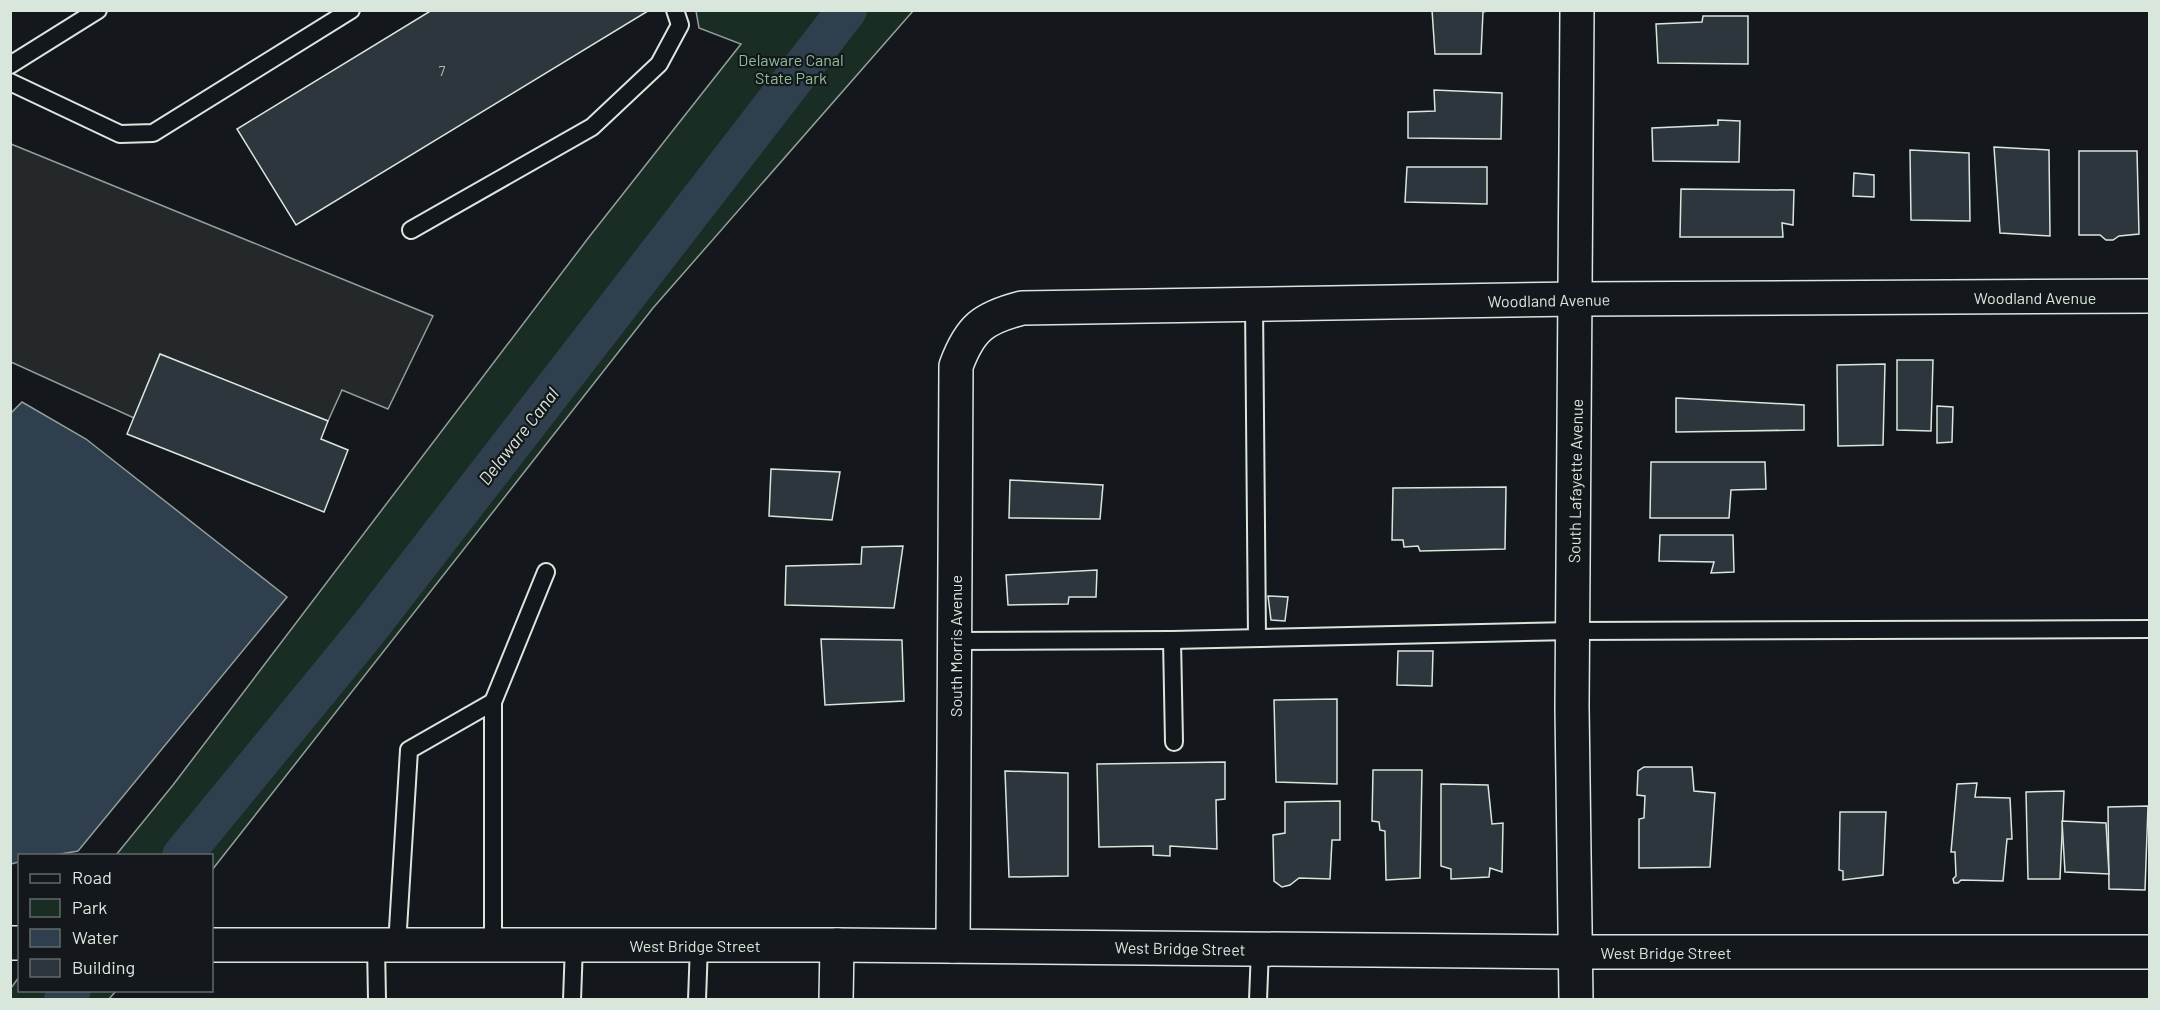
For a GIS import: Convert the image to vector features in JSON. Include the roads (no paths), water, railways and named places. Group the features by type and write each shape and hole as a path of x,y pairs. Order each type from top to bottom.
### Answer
{"street":[{"name":"South Lafayette Avenue","path":"1576,999 1573,631 1577,299 1577,10"},
{"name":"Woodland Avenue","path":"963,347 976,329 997,314 1022,308 1577,299 2150,296"},
{"name":"South Morris Avenue","path":"953,946 956,366 963,347"},
{"name":"West Bridge Street","path":"213,945 837,945 1575,952 2150,952"},
{"path":"836,999 837,945"}],"lane":[{"path":"10,65 98,10"},
{"path":"10,82 120,134 153,132 351,10"},
{"path":"411,230 591,127 659,64 680,25 675,10"},
{"path":"1254,304 1257,639"},
{"path":"493,944 493,702 546,572"},
{"path":"955,641 1257,639 1573,631 2150,629"},
{"path":"1172,640 1174,742"},
{"path":"377,999 387,945 409,750 493,702"},
{"path":"572,999 574,945"},
{"path":"697,999 699,945"},
{"path":"1258,999 1260,949"}],"water":[{"path":"22,402 86,439 287,597 78,851 61,854 18,854 18,862 11,864 10,414"}],"waterway":[{"name":"Delaware Canal","path":"184,854 369,628 847,10"},
{"name":"Delaware Canal","path":"64,1000 70,992"}],"park label":[{"name":"Delaware Canal State Park","path":"791,68"}]}
